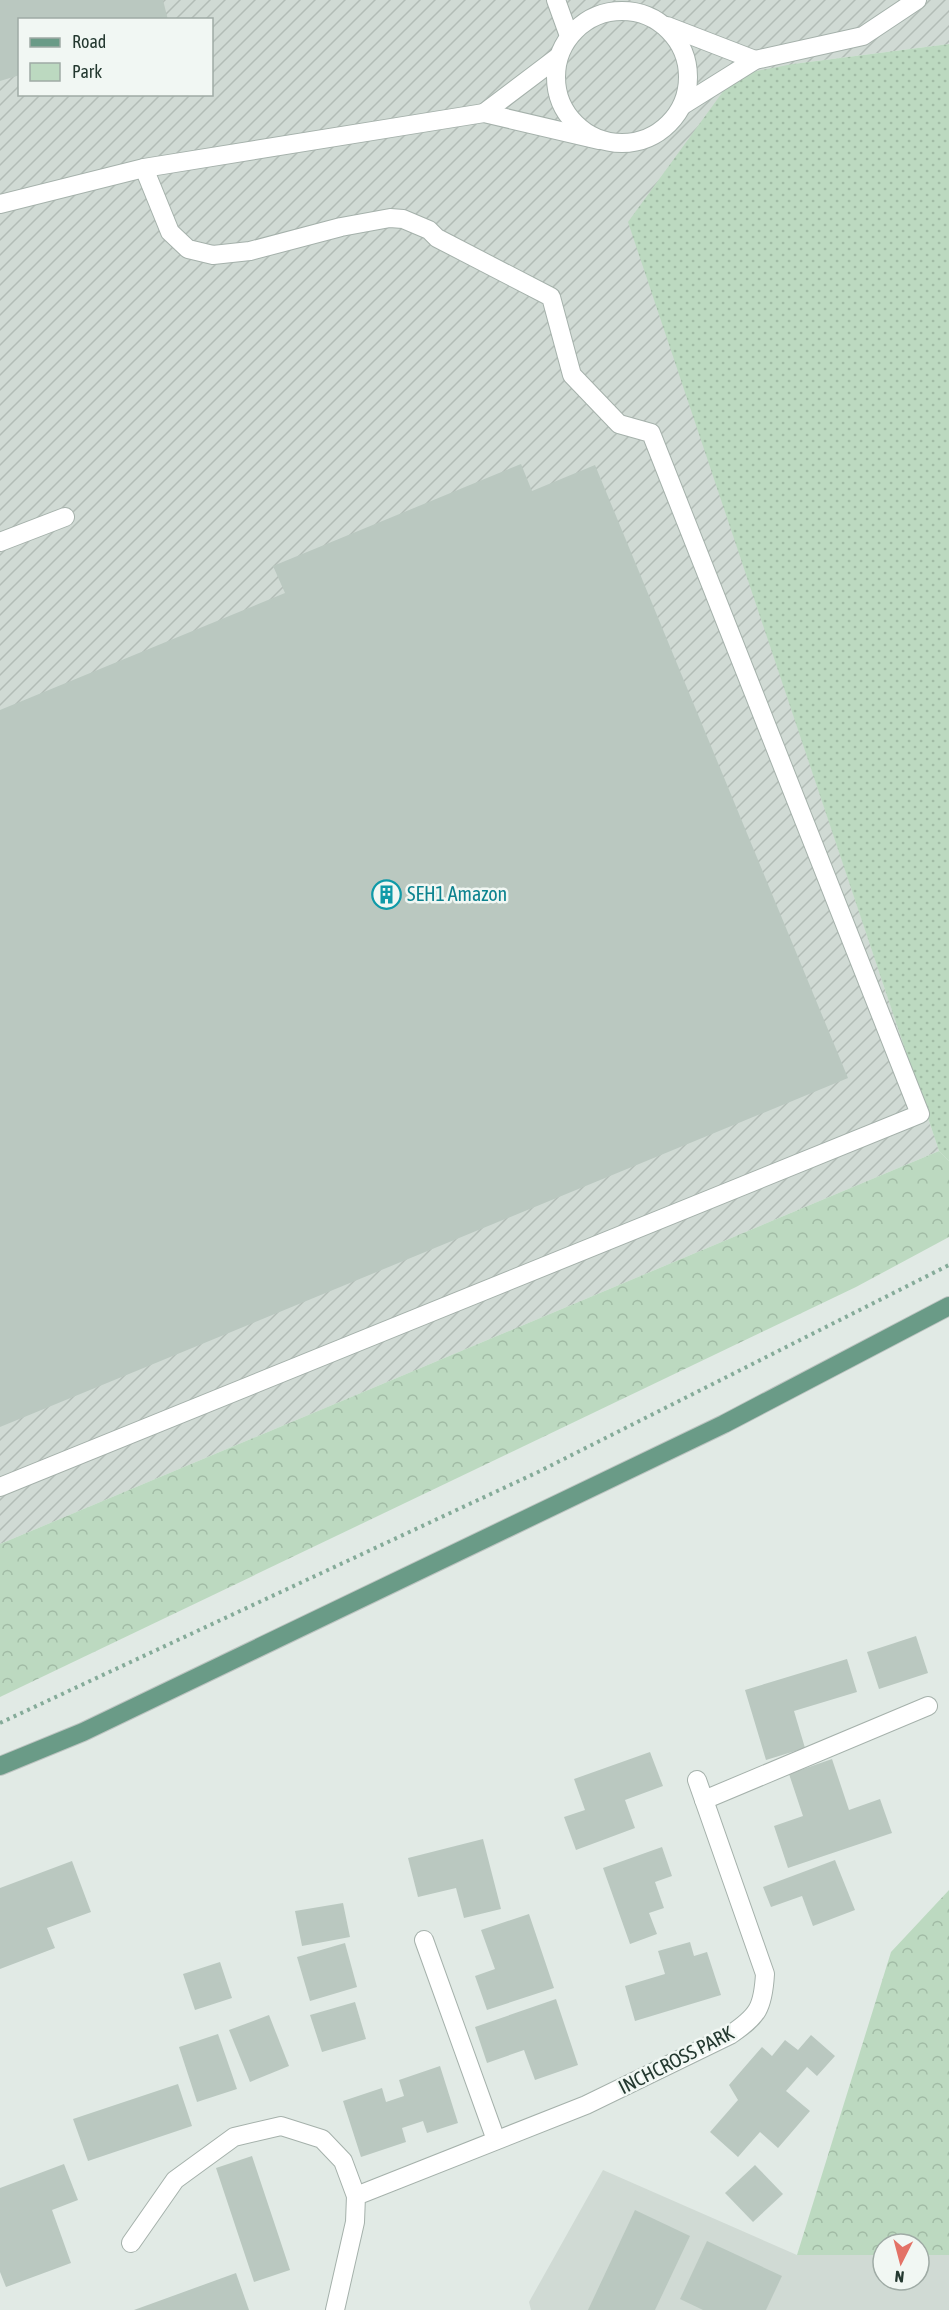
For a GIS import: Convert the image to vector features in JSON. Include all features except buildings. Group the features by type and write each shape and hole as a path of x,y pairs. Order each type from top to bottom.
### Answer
{"main road":[{"path":"0,1766 83,1732 724,1424 949,1306"}],"street":[{"path":"556,0 569,36"},
{"path":"594,0 617,11"},
{"path":"683,105 755,60 863,36 917,0"},
{"path":"599,140 581,130 567,115 558,97 555,77 558,57 569,36 583,23 599,15 617,11 633,11 755,60"},
{"path":"0,204 144,168 484,113 618,144 639,142 657,134 672,122 683,105 689,83 687,60 677,40 661,24"},
{"path":"484,113 558,57"},
{"path":"0,1487 920,1114 651,433 619,424 572,375 551,297 437,238 429,230 403,219 390,218 341,227 250,251 213,255 188,249 170,232 144,168"},
{"path":"0,542 65,517"},
{"path":"704,1800 928,1706"},
{"name":"INCHCROSS PARK","path":"356,2196 586,2105 730,2035 751,2020 764,1996 765,1974 697,1780"},
{"path":"424,1940 496,2140"},
{"path":"131,2243 175,2180 234,2137 281,2126 322,2139 343,2161 356,2196 355,2222 335,2310"}],"path":[{"path":"0,1723 538,1472 949,1265"}],"shaded area":[{"path":"0,0 949,0 949,44 793,64 629,222 939,1151 0,1544"},
{"path":"603,2170 797,2255 871,2255 871,2292 931,2292 931,2255 949,2255 949,2310 531,2310 529,2302"}],"green space":[{"path":"949,44 949,1161 939,1151 628,222 735,75 793,64"},
{"path":"939,1151 949,1161 949,1237 856,1287 0,1697 0,1544"},
{"path":"949,1890 949,2255 931,2255 931,2232 871,2232 871,2255 797,2255 891,1952"}],"place":[{"name":"SEH1 Amazon","path":"386,894"}]}
